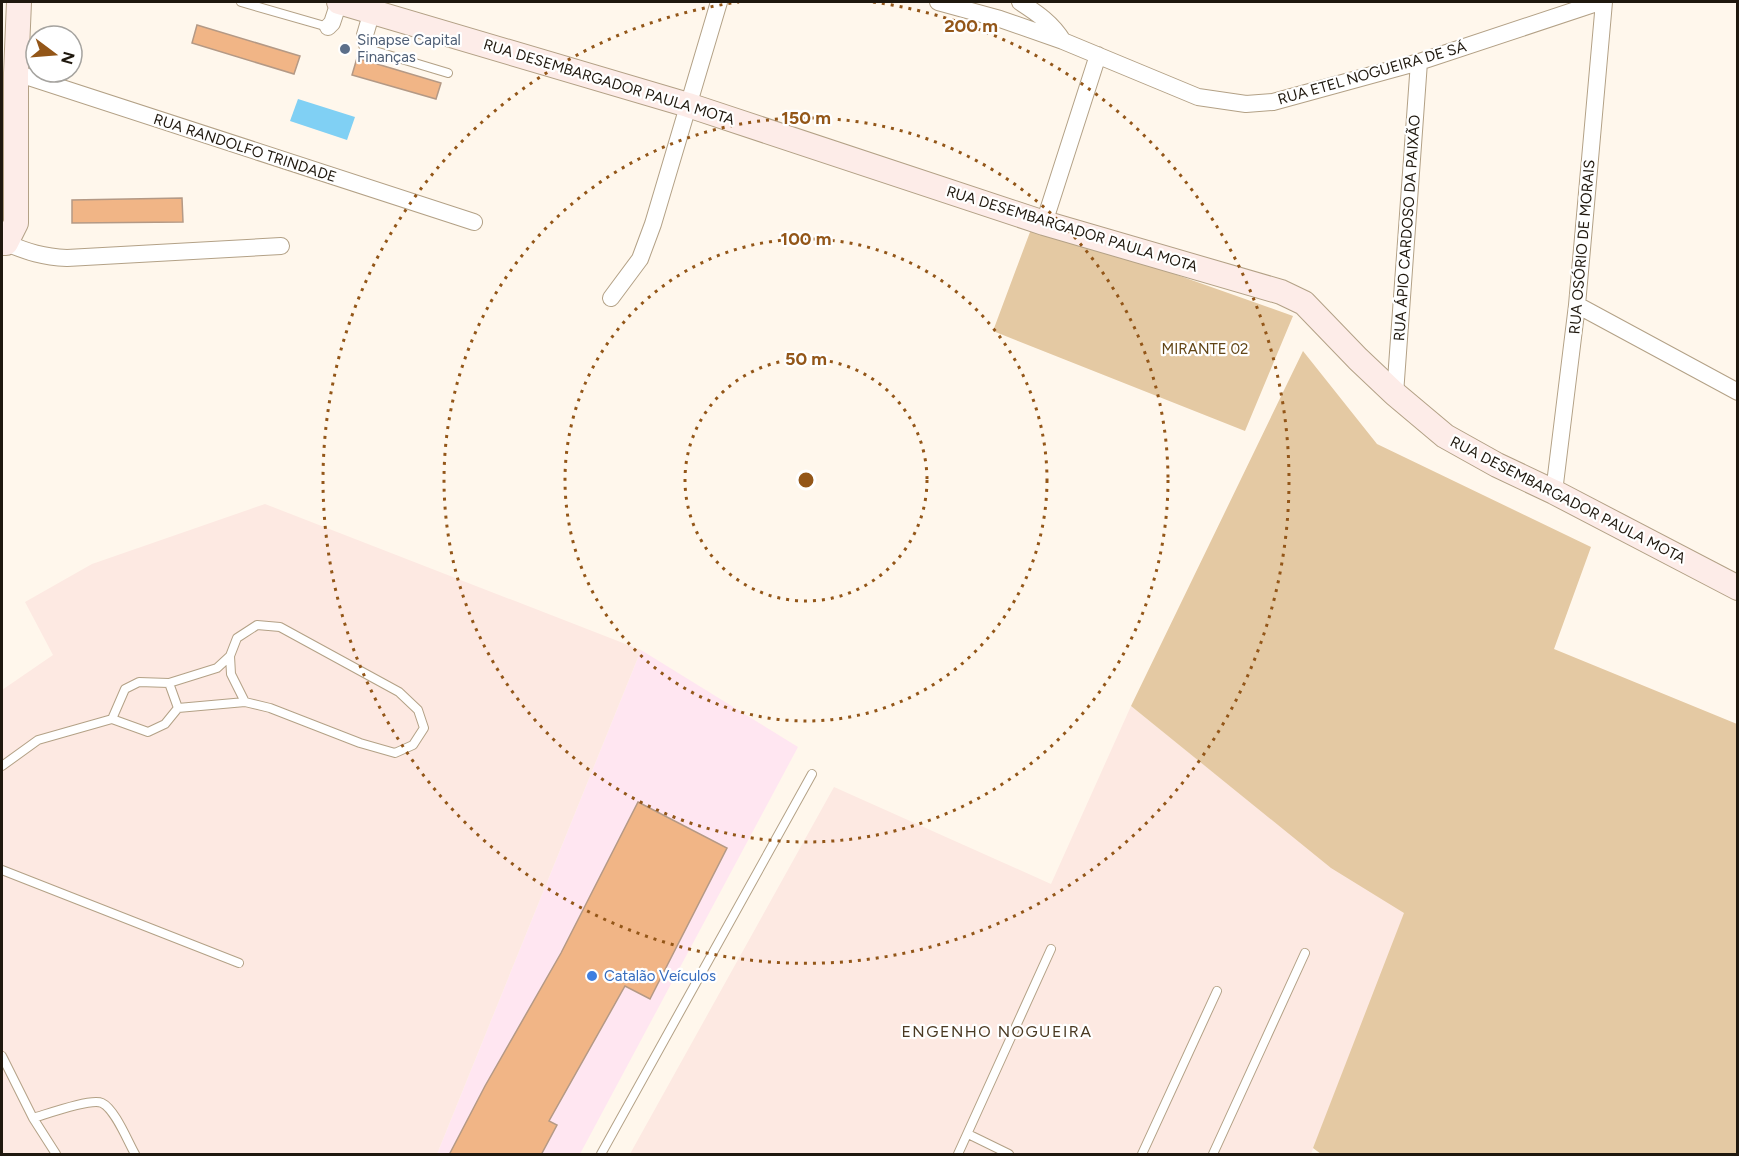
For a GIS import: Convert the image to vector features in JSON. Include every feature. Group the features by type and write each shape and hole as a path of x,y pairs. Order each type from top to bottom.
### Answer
{"street":[{"path":"19,2 16,74 16,223 4,243 32,254 67,258 281,246"},
{"path":"611,298 640,259 653,224 719,2"},
{"name":"RUA ETEL NOGUEIRA DE SÁ","path":"938,2 1000,19 1063,41 1198,97 1246,104 1273,102 1419,62 1602,2"},
{"path":"1020,2 1047,20 1063,41"},
{"name":"RUA OSÓRIO DE MORAIS","path":"1554,492 1577,305 1602,2"},
{"path":"328,27 351,4 367,45"},
{"name":"RUA DESEMBARGADOR PAULA MOTA","path":"351,4 688,105 1044,223 1281,292 1304,303 1395,394 1445,436 1737,588"},
{"path":"1044,223 1098,54"},
{"name":"RUA ÁPIO CARDOSO DA PAIXÃO","path":"1395,394 1419,62"},
{"name":"RUA RANDOLFO TRINDADE","path":"16,74 474,222"},
{"path":"1577,305 1737,392"}],"lane":[{"path":"241,2 328,27"},
{"path":"367,45 375,51 448,73"},
{"path":"2,766 38,740 112,719 148,732 165,724 177,708 245,702 270,708 360,743 395,753 413,745 424,728 418,710 399,693 280,627 257,625 237,638 230,656 218,668 169,683 139,682 125,689 112,719"},
{"path":"230,656 231,674 245,702"},
{"path":"169,683 177,708"},
{"path":"602,1155 812,774"},
{"path":"2,870 239,963"},
{"path":"958,1155 1051,949"},
{"path":"1213,1155 1305,953"},
{"path":"1142,1155 1217,991"},
{"path":"2,1056 33,1118 56,1155"},
{"path":"33,1118 92,1101 102,1103 111,1111 135,1155"},
{"path":"968,1134 1009,1155"}],"shaded area":[{"path":"265,504 641,650 437,1154 2,1154 2,690 53,655 25,602 92,564"},
{"name":"Catalão Veículos","path":"641,650 798,747 580,1154 437,1154"},
{"path":"1131,706 1331,867 1405,913 1311,1154 630,1154 834,787 1051,884"}],"green space":[{"name":"MIRANTE 02","path":"1033,224 1293,316 1245,431 993,331"},
{"path":"1303,351 1377,444 1591,547 1554,649 1737,724 1737,1154 1321,1154 1313,1148 1404,913 1331,868 1131,706"}],"water":[{"path":"298,99 355,117 347,140 290,121"}],"building":[{"path":"197,25 300,56 294,74 192,43"},
{"path":"357,58 441,83 436,99 352,75"},
{"path":"182,198 183,222 72,223 72,200"},
{"path":"638,802 727,848 650,999 625,986 549,1121 557,1125 541,1155 449,1155 485,1086 561,953"}],"place":[{"name":"Sinapse Capital Finanças","path":"345,49"},
{"name":"Catalão Veículos","path":"592,976"}],"district":[{"name":"ENGENHO NOGUEIRA","path":"997,1031"}]}
